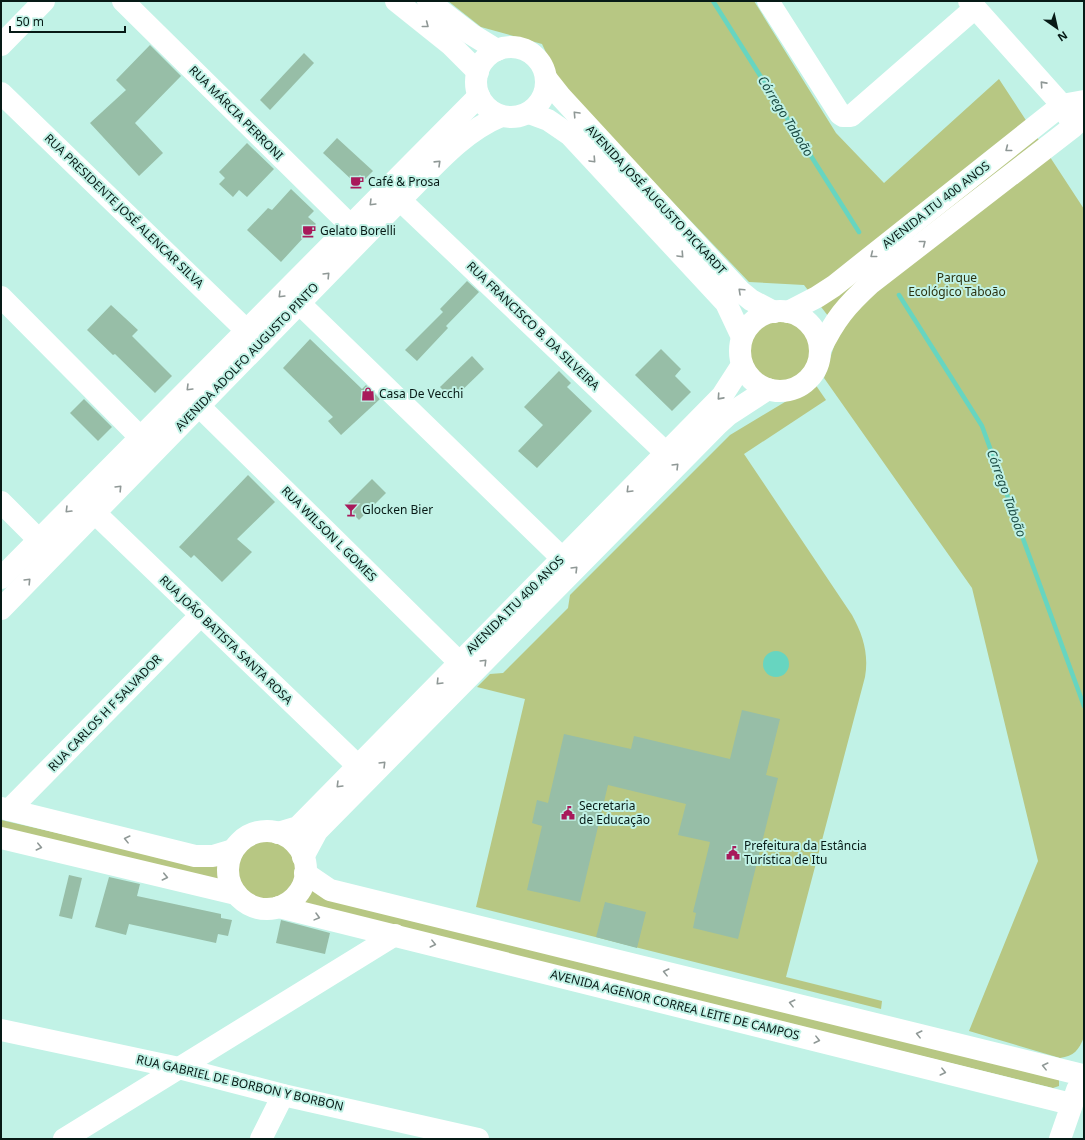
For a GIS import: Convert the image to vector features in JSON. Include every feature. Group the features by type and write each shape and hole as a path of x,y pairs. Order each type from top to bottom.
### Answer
{"street":[{"path":"1,46 44,1"},
{"name":"RUA MÁRCIA PERRONI","path":"123,1 350,225"},
{"path":"396,1 451,45 478,72"},
{"path":"428,1 471,34 497,50"},
{"path":"768,1 840,114 848,117 851,116 972,4 1062,105 1079,121"},
{"path":"513,48 529,51 538,58 543,67 546,78 544,94 541,102 529,113 515,117 501,116 488,109 479,96 477,89 478,72 488,56 497,50 513,48"},
{"name":"AVENIDA JOSÉ AUGUSTO PICKARDT","path":"546,78 561,97 740,291 751,300 781,312"},
{"name":"RUA PRESIDENTE JOSÉ ALENCAR SILVA","path":"1,93 246,330"},
{"name":"AVENIDA ADOLFO AUGUSTO PINTO","path":"1,578 479,96"},
{"name":"AVENIDA ITU 400 ANOS","path":"781,312 817,297 834,286 1062,105 1084,101"},
{"name":"AVENIDA JOSÉ AUGUSTO PICKARDT","path":"529,113 560,126 570,135 726,304 742,337"},
{"name":"AVENIDA ADOLFO AUGUSTO PINTO","path":"1,609 400,200 462,139 484,123 501,116"},
{"name":"AVENIDA ITU 400 ANOS","path":"820,350 832,325 854,299 871,283 1079,121"},
{"name":"RUA FRANCISCO B. DA SILVEIRA","path":"400,200 666,453"},
{"path":"1,297 140,437"},
{"path":"299,303 562,558"},
{"path":"781,312 804,319 810,325 819,341 820,350 817,367 807,381 792,389 779,391 768,389 750,378 742,365 740,351 742,337 755,320 781,312"},
{"name":"AVENIDA ITU 400 ANOS","path":"278,833 298,826 358,766 722,396 742,365"},
{"name":"AVENIDA ITU 400 ANOS","path":"304,865 317,831 718,424 728,415 768,389"},
{"name":"RUA WILSON L GOMES","path":"199,406 459,662"},
{"path":"1,502 39,540"},
{"name":"RUA JOÃO BATISTA SANTA ROSA","path":"95,513 200,616 358,766"},
{"name":"RUA CARLOS H F SALVADOR","path":"5,809 200,616"},
{"path":"5,809 195,856 213,856 233,850 248,836 268,831 278,833 293,842 304,865 330,890 1083,1074 1071,1104 1060,1139"},
{"path":"1,838 236,894 255,907 263,909 279,907 294,897 304,882 304,865"},
{"path":"233,850 229,861 228,872 230,883 236,894"},
{"name":"AVENIDA AGENOR CORREA LEITE DE CAMPOS","path":"279,907 350,926 395,935 1071,1104"},
{"path":"349,962 350,926"},
{"path":"64,1139 395,935"},
{"name":"RUA GABRIEL DE BORBON Y BORBON","path":"1,1030 179,1068 283,1095 478,1139"},
{"path":"260,1139 283,1095"}],"green space":[{"name":"Parque Ecológico Taboão","path":"448,1 754,1 836,133 884,183 999,79 1084,209 1084,1037 1078,1049 1069,1056 1060,1058 969,1031 1038,861 972,588 824,378 839,330 804,285 749,282 562,86 542,44 481,27"},
{"path":"780,319 793,322 803,329 810,339 813,352 810,365 803,375 793,382 780,385 767,382 757,375 750,365 747,352 750,339 757,329 767,322"},
{"path":"815,384 826,400 744,454 852,615 862,637 866,653 865,677 786,977 882,1001 881,1009 476,907 525,699 477,687 490,674 503,673 568,608 570,595 730,435"},
{"path":"1,820 196,865 220,865 222,883 1,831"},
{"path":"266,838 278,840 288,847 295,857 297,869 295,881 288,891 278,898 266,900 254,898 244,891 237,881 235,869 237,857 244,847 254,840"},
{"path":"310,889 1059,1078 1059,1086 1053,1088 298,904"}],"shaded area":[{"path":"776,651 785,655 789,664 785,673 776,677 767,673 763,664 767,655"}],"building":[{"path":"150,45 181,76 135,123 163,153 139,176 90,123 126,90 116,80"},
{"path":"304,53 314,63 270,110 260,100"},
{"path":"337,138 373,171 365,179 360,175 353,181 323,153"},
{"path":"247,143 274,169 247,197 239,190 233,197 219,184 225,178 219,172"},
{"path":"291,189 314,211 308,217 316,224 281,262 247,230 268,208 272,210"},
{"path":"467,281 479,292 446,326 448,328 417,361 405,350 443,312 440,309"},
{"path":"111,305 138,330 132,336 172,376 155,393 115,354 113,355 87,330"},
{"path":"310,339 362,389 366,385 380,399 341,435 328,421 333,417 283,368"},
{"path":"661,349 681,369 675,376 691,392 672,411 635,375"},
{"path":"472,356 484,369 452,400 440,387"},
{"path":"559,371 571,383 567,387 592,411 537,468 518,451 543,425 524,407"},
{"path":"84,399 112,427 98,441 70,413"},
{"path":"248,475 275,502 237,539 252,552 222,582 194,555 191,558 179,547"},
{"path":"372,479 386,493 359,520 345,506"},
{"path":"742,710 780,719 766,775 778,778 738,939 693,928 696,913 693,912 710,842 678,835 686,804 608,785 580,902 527,890 542,826 532,823 537,800 548,803 564,734 631,749 634,736 730,759"},
{"path":"69,875 82,878 72,919 59,916"},
{"path":"109,877 140,884 137,896 221,914 221,918 232,920 228,936 218,934 216,943 129,924 126,935 95,927"},
{"path":"605,902 646,912 637,948 596,937"},
{"path":"281,920 330,933 325,954 276,943"}],"waterway":[{"name":"Córrego Taboão","path":"713,1 859,232"},
{"name":"Córrego Taboão","path":"899,295 982,426 1084,706"}],"place":[{"name":"Café & Prosa","path":"357,182"},
{"name":"Gelato Borelli","path":"309,231"},
{"name":"Casa De Vecchi","path":"368,394"},
{"name":"Glocken Bier","path":"351,510"},
{"name":"Secretaria de Educação","path":"568,813"},
{"name":"Prefeitura da Estância Turística de Itu","path":"733,853"}]}
